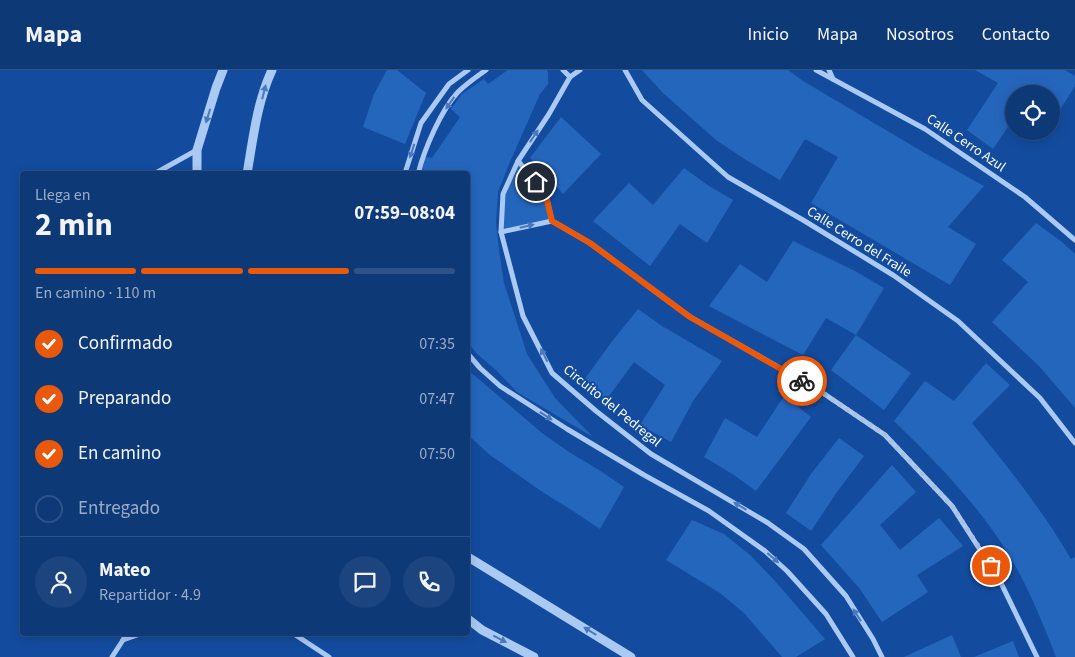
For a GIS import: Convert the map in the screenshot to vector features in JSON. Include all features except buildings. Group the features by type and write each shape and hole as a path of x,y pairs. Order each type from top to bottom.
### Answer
{"street":[{"path":"197,171 197,150 223,70"},
{"path":"248,171 265,85 272,70"},
{"path":"407,171 421,124 449,84 468,70"},
{"path":"419,171 421,160 442,114 458,93 486,70"},
{"path":"563,70 570,77"},
{"name":"Circuito del Pedregal","path":"580,70 570,77 549,114 518,161 503,194 501,232 523,316 552,373 596,411 651,454 768,523 804,549 846,596 882,657"},
{"name":"Calle Cerro del Fraile","path":"626,70 642,100 728,177 803,220 892,275 958,321 1040,398 1075,443"},
{"name":"Calle Cerro Azul","path":"816,70 925,128 1025,197 1075,240"},
{"path":"829,70 834,80"},
{"path":"159,171 197,150"},
{"path":"518,161 545,192 552,221"},
{"path":"501,232 552,221 590,243 690,317 817,389 885,435 952,506 1000,581 1037,657"},
{"path":"470,356 500,386 644,475 709,512 765,551 788,571 826,614 853,657"},
{"path":"470,558 631,657"},
{"path":"470,621 482,630 534,657"},
{"path":"297,636 329,657"},
{"path":"112,657 124,637"}],"shaded area":[{"path":"387,70 397,70 426,93 405,144 363,127 374,94"},
{"path":"508,70 547,70 548,73 548,84 540,94 498,192 496,223 499,250 504,283 527,354 555,398 593,437 517,392 470,345 470,171 421,171 424,157 432,158 460,117 451,109 462,94 484,79 488,84"},
{"path":"642,70 788,70 803,81 984,186 948,227 976,244 950,285 811,203 838,157 805,139 780,180 716,140 663,93"},
{"path":"975,70 1065,70 1075,76 1075,86 1060,110 1060,85 1005,85 1005,131 993,149 967,130 998,83"},
{"path":"561,117 601,154 563,194 530,158"},
{"path":"518,162 544,192 551,220 502,229 503,194"},
{"path":"684,168 733,200 707,243 680,224 650,266 593,221 629,183 653,205"},
{"path":"1036,223 1075,254 1075,408 1039,366 992,322 1028,282 1002,260"},
{"path":"793,241 855,271 884,288 856,335 826,318 803,355 709,306 740,264 767,282"},
{"path":"638,309 662,326 722,361 693,401 671,442 640,425 665,385 634,362 606,400 582,383"},
{"path":"856,335 911,373 884,410 831,370"},
{"path":"986,363 1010,385 972,423 1037,506 1071,559 1075,557 1075,657 1056,657 1032,599 1002,544 965,495 894,421 925,381 954,401"},
{"path":"470,372 542,433 624,487 600,529 490,455 470,437"},
{"path":"784,396 811,417 756,491 704,457 725,418 757,437"},
{"path":"839,438 864,456 811,531 786,513 811,474"},
{"path":"892,465 916,492 880,525 900,550 939,518 963,546 917,575 928,592 882,622 860,589 821,545"},
{"path":"692,520 724,534 750,555 825,639 796,657 782,657 744,613 720,593 666,560"},
{"path":"952,635 961,657 904,657"},
{"path":"1013,641 1019,657 974,657"}],"way so far":[{"path":"802,381 885,435 952,506 991,566"}],"route":[{"path":"536,182 545,192 552,221 590,243 690,317 802,381"}]}
